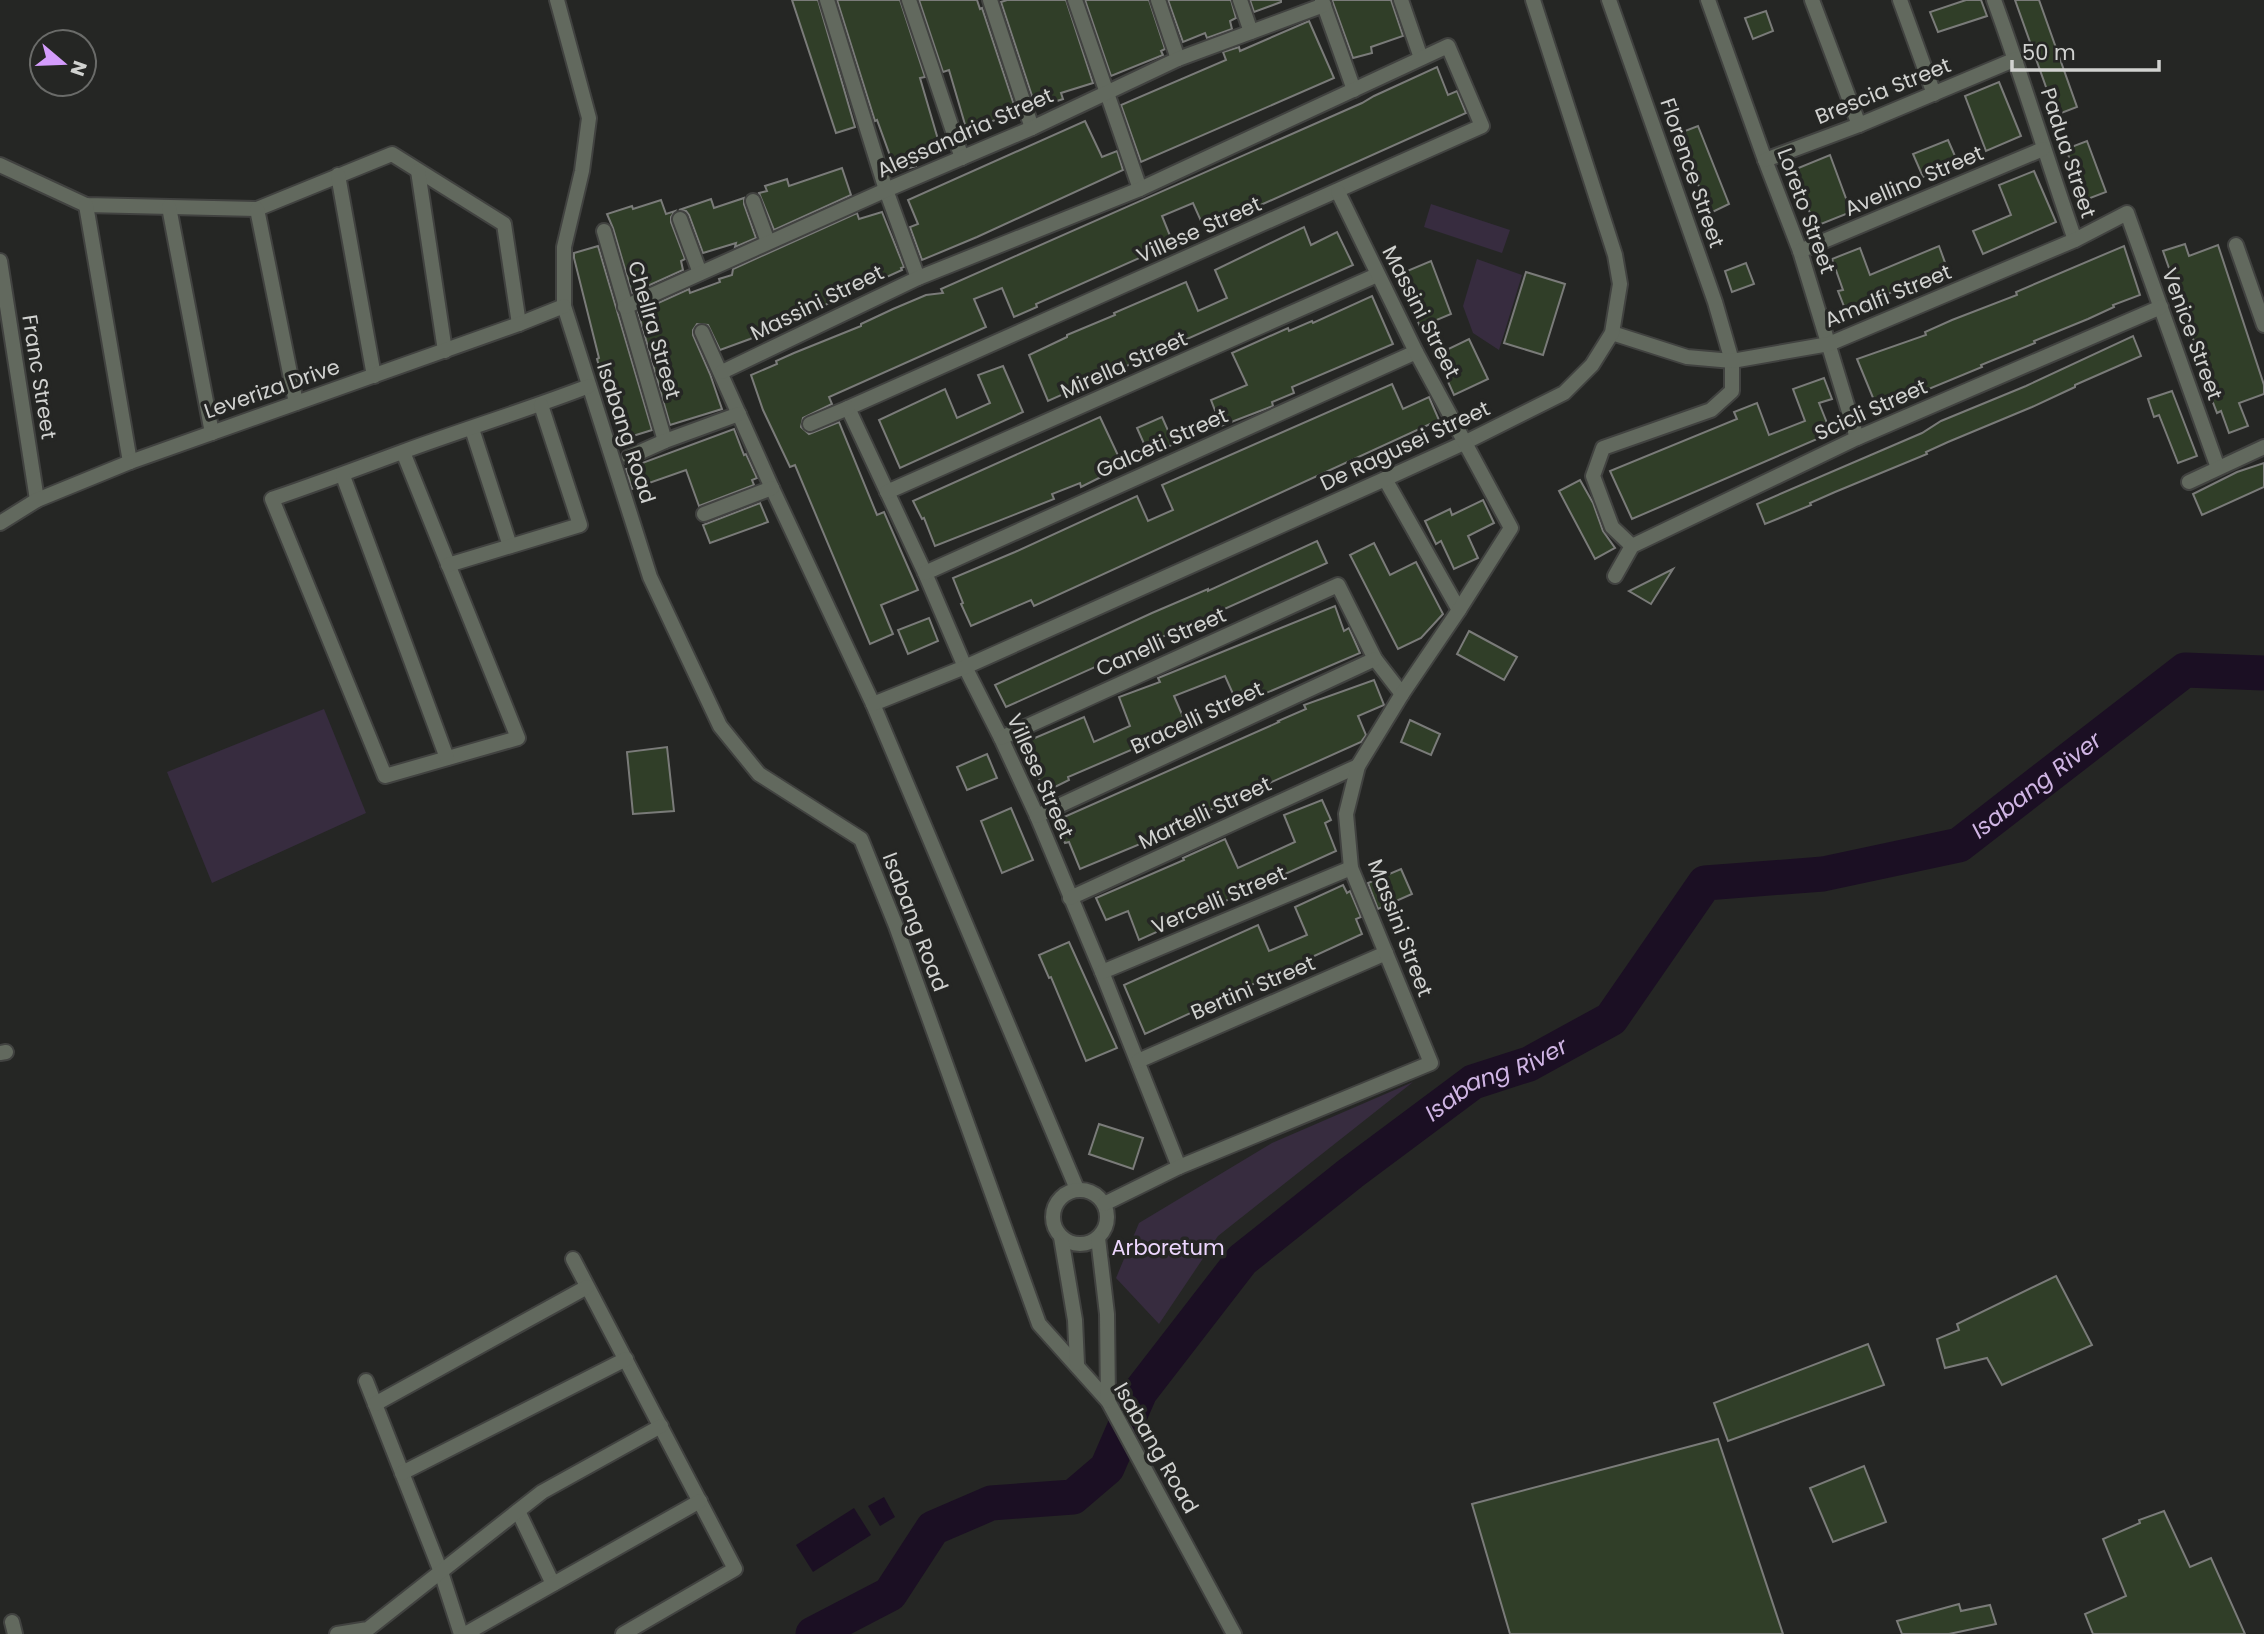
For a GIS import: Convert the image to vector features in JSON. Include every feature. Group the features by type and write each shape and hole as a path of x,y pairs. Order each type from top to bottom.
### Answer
{"street":[{"name":"Isabang Road","path":"557,0 589,118 582,171 564,247 564,306 650,577 720,726 760,774 861,839 1040,1324 1110,1405 1133,1443 1234,1634"},
{"path":"827,0 886,190 918,278"},
{"path":"909,0 962,158"},
{"path":"990,0 1032,128"},
{"path":"1075,0 1140,189"},
{"path":"1158,0 1178,59"},
{"path":"1240,0 1251,32"},
{"path":"1401,0 1420,58"},
{"name":"De Ragusei Street","path":"873,704 965,667 1464,443 1564,393 1592,365 1612,332 1620,284 1615,255 1533,0"},
{"name":"Florence Street","path":"1609,0 1715,302 1732,361"},
{"name":"Loreto Street","path":"1708,0 1800,251 1857,438"},
{"path":"1812,0 1859,125"},
{"path":"1900,0 1934,94"},
{"name":"Padua Street","path":"1994,0 2075,240"},
{"path":"1323,2 1354,90"},
{"name":"Alessandria Street","path":"625,307 1032,128 1178,59 1323,2"},
{"name":"Massini Street","path":"722,372 918,278 1140,189 1448,46 1482,126 1338,192 1416,352 1511,528 1358,766 1346,814 1351,868 1431,1063 1179,1167 1104,1203"},
{"name":"Brescia Street","path":"1765,160 1859,125 2016,59"},
{"name":"Avellino Street","path":"1800,251 2043,149"},
{"path":"0,165 86,205 257,209 392,154 504,224 519,324"},
{"path":"418,171 444,351"},
{"path":"338,176 374,376"},
{"name":"Villese Street","path":"810,424 1338,192"},
{"path":"753,201 768,242"},
{"path":"86,205 130,462"},
{"path":"169,207 212,433"},
{"path":"257,209 296,403"},
{"name":"Amalfi Street","path":"1612,332 1687,357 1732,361 1829,344 2075,240 2127,213"},
{"name":"Venice Street","path":"2127,213 2218,468"},
{"path":"680,219 699,273"},
{"name":"Chellra Street","path":"604,231 665,441"},
{"path":"2236,245 2264,325"},
{"name":"Franc Street","path":"0,261 37,500"},
{"name":"Mirella Street","path":"887,492 1377,275"},
{"name":"Leveriza Drive","path":"0,523 37,500 130,462 564,306"},
{"name":"Scicli Street","path":"1632,547 1857,438 2161,307"},
{"path":"702,332 873,704 1077,1189"},
{"name":"Galceti Street","path":"925,573 1416,352"},
{"path":"1615,576 1632,547 1612,527 1593,476 1603,448 1711,410 1732,391 1732,361"},
{"path":"403,452 517,738 386,776 272,499 403,452 541,405 589,386"},
{"path":"448,565 580,525 541,405"},
{"name":"Villese Street","path":"848,408 925,573 965,667 1037,816 1179,1167"},
{"path":"629,457 739,414"},
{"path":"472,429 510,547"},
{"path":"2189,482 2264,447"},
{"path":"343,475 447,758"},
{"path":"1385,479 1459,610"},
{"path":"704,514 772,488"},
{"name":"Canelli Street","path":"1001,738 1338,585 1376,659"},
{"path":"1376,659 1402,694"},
{"name":"Bracelli Street","path":"1037,816 1376,659"},
{"name":"Martelli Street","path":"1070,898 1358,766"},
{"name":"Vercelli Street","path":"1102,972 1351,868"},
{"name":"Bertini Street","path":"1138,1061 1386,953"},
{"path":"1061,1237 1077,1244 1092,1242 1098,1238 1106,1226 1104,1203 1092,1192 1077,1189 1061,1196 1053,1212 1052,1222 1061,1237 1075,1320 1077,1364"},
{"path":"1098,1238 1107,1314 1110,1405"},
{"path":"573,1259 735,1569 623,1634"},
{"path":"375,1404 587,1287"},
{"path":"402,1473 626,1359"},
{"path":"366,1381 463,1634 700,1501"},
{"path":"337,1634 369,1632 542,1492 662,1426"},
{"path":"518,1511 553,1584"}],"green space":[{"path":"1431,204 1510,230 1502,253 1424,227"},
{"path":"1477,259 1522,275 1499,350 1473,333 1463,306"},
{"path":"324,709 366,813 212,883 167,772"},
{"name":"Arboretum","path":"1413,1082 1218,1236 1159,1324 1116,1278 1139,1223 1272,1143"}],"shaded area":[{"path":"884,1497 895,1517 880,1526 868,1506"},
{"path":"854,1508 871,1535 813,1572 796,1545"}],"building":[{"path":"792,0 818,0 855,127 836,133"},
{"path":"837,0 900,0 925,77 920,78 942,153 915,161 916,166 896,172 877,120 875,121"},
{"path":"919,0 977,0 1017,114 982,124 985,133 969,138 949,70 943,72"},
{"path":"1066,0 1093,83 1061,93 1063,99 1036,108 1001,2"},
{"path":"1085,0 1149,0 1165,49 1161,51 1163,55 1111,76"},
{"path":"1168,0 1231,0 1236,18 1230,21 1232,29 1207,38 1205,33 1183,42"},
{"path":"1250,0 1281,0 1281,2 1254,12"},
{"path":"1332,0 1391,0 1403,36 1371,47 1372,53 1353,58"},
{"path":"1966,0 1981,0 1987,16 1938,32 1930,12"},
{"path":"2015,0 2039,0 2077,107 2056,115"},
{"path":"1766,11 1773,31 1753,39 1745,18"},
{"path":"1309,21 1334,78 1141,162 1121,105 1226,60 1223,52 1239,47 1240,51"},
{"path":"1437,67 1448,95 1457,91 1466,113 1205,230 1193,203 1162,216 1173,243 1036,304 1037,307 1014,317 1002,288 974,299 986,327 829,397 832,404 803,418 801,427 809,434 839,422 877,515 884,512 918,590 881,605 893,634 870,644 795,465 790,467 763,410 751,375 777,364 776,361 861,326 893,309 926,295 943,293 941,289 1362,103"},
{"path":"1999,82 2021,136 1986,151 1965,96"},
{"path":"1085,121 1102,157 1117,151 1123,170 922,260 910,227 918,224 908,200"},
{"path":"1698,126 1729,204 1702,217 1695,191 1700,189 1677,134"},
{"path":"1948,140 1958,163 1923,177 1913,154"},
{"path":"2087,141 2106,192 2085,200 2066,149"},
{"path":"1830,155 1851,212 1816,226 1791,171"},
{"path":"842,168 851,195 774,230 759,193 767,191 765,186 787,179 789,186"},
{"path":"2034,171 2056,222 1983,254 1973,231 2011,215 1999,185"},
{"path":"744,198 756,238 735,247 736,243 703,253 689,215 686,211 679,210 711,199 714,208"},
{"path":"661,200 666,214 675,211 671,222 685,259 681,261 683,270 632,293 607,214"},
{"path":"882,212 904,267 902,270 720,350 708,325 697,324 693,335 722,409 670,425 638,312 689,289 690,293 720,282 719,279 732,275 733,269 857,213 859,219"},
{"path":"1304,227 1311,245 1337,232 1353,265 1048,401 1029,355 1067,335 1115,315 1114,313 1186,282 1198,311 1227,298 1215,270"},
{"path":"2185,244 2189,256 2218,245 2264,385 2264,394 2239,403 2248,426 2229,433 2221,411 2217,413 2209,392 2211,391 2190,330 2188,331 2163,251"},
{"path":"598,246 652,430 620,440 597,359 599,358 574,258 574,253"},
{"path":"1939,246 1947,268 1847,314 1838,291 1843,290 1832,259 1860,248 1870,275"},
{"path":"2124,246 2140,295 1981,365 1982,367 1878,410 1857,359 1926,335 1925,332 2017,295 2016,292"},
{"path":"1431,261 1451,314 1420,327 1400,274"},
{"path":"1746,263 1754,284 1732,292 1725,271"},
{"path":"1526,272 1565,284 1543,355 1504,343"},
{"path":"1372,296 1393,344 1292,387 1294,393 1272,402 1273,406 1221,426 1211,400 1247,385 1232,353 1288,328 1289,331 1312,321 1313,323"},
{"path":"2133,336 2141,356 2032,407 1926,452 1927,454 1765,524 1757,504 1922,433 1941,421 2026,386"},
{"path":"1469,339 1488,379 1454,395 1436,355"},
{"path":"1003,366 1023,412 900,468 879,420 945,389 957,418 990,403 978,375"},
{"path":"1824,378 1832,399 1819,403 1831,433 1632,519 1610,471 1737,419 1734,412 1757,403 1769,435 1805,421 1793,389"},
{"path":"1392,384 1403,409 1429,397 1439,420 1034,606 1031,600 971,626 953,578 1137,496 1148,521 1173,510 1162,485"},
{"path":"2172,391 2197,456 2178,463 2159,415 2154,417 2148,399"},
{"path":"1100,417 1123,466 1081,487 1080,483 1052,494 1054,499 935,546 924,518 922,519 913,501"},
{"path":"1162,417 1174,444 1149,455 1137,428"},
{"path":"734,429 757,478 752,480 754,485 699,506 686,470 632,489 626,469"},
{"path":"2264,463 2264,487 2202,515 2193,494 2237,472"},
{"path":"1580,480 1593,503 1603,531 1615,548 1595,559 1559,491"},
{"path":"1483,500 1494,523 1468,536 1478,558 1454,569 1441,541 1436,544 1425,521 1450,509 1452,515"},
{"path":"760,503 768,522 710,543 703,525"},
{"path":"1317,541 1327,563 1006,707 995,685 1152,613 1208,591"},
{"path":"1374,543 1390,575 1416,562 1443,614 1421,638 1398,649 1350,555"},
{"path":"1673,569 1651,604 1629,591"},
{"path":"1335,606 1344,631 1349,628 1360,653 1238,705 1225,676 1174,696 1187,726 1068,777 1069,780 1045,792 1023,743 1084,717 1094,742 1130,726 1119,697 1160,682 1158,678"},
{"path":"929,618 938,641 908,654 898,630"},
{"path":"1469,631 1517,657 1504,680 1457,654"},
{"path":"1374,680 1384,705 1358,716 1366,735 1361,742 1218,806 1196,817 1198,820 1080,869 1069,842 1065,843 1055,821 1279,722 1306,709 1304,705"},
{"path":"1410,720 1440,734 1431,755 1401,742"},
{"path":"667,747 674,811 633,814 627,752"},
{"path":"987,754 997,778 967,790 957,767"},
{"path":"1322,800 1331,820 1325,823 1336,851 1139,940 1128,911 1106,920 1096,898 1225,839 1238,868 1295,842 1284,815"},
{"path":"1011,808 1033,860 1002,873 981,821"},
{"path":"1401,869 1412,894 1378,909 1368,883"},
{"path":"1343,885 1347,893 1350,891 1361,917 1356,919 1362,934 1145,1034 1124,985 1258,925 1269,951 1307,935 1295,907"},
{"path":"1069,942 1117,1048 1086,1061 1039,955"},
{"path":"1099,1124 1143,1138 1133,1169 1089,1154"},
{"path":"2056,1276 2092,1345 2002,1385 1987,1358 1945,1368 1937,1339 1959,1330 1957,1324"},
{"path":"1868,1344 1884,1385 1728,1441 1714,1403"},
{"path":"1718,1439 1783,1634 1510,1634 1472,1504"},
{"path":"1864,1466 1886,1522 1833,1542 1810,1488"},
{"path":"2164,1511 2190,1567 2211,1558 2245,1634 2093,1634 2085,1614 2126,1596 2103,1539 2140,1523 2139,1520"},
{"path":"1959,1604 1961,1611 1990,1605 1996,1624 1949,1634 1902,1634 1897,1621"}],"waterway":[{"name":"Isabang River","path":"813,1634 890,1594 933,1528 991,1503 1073,1497 1107,1468 1140,1392 1242,1260 1351,1173 1473,1082 1529,1064 1611,1019 1705,883 1823,874 1959,845 2185,670 2264,673"}]}
